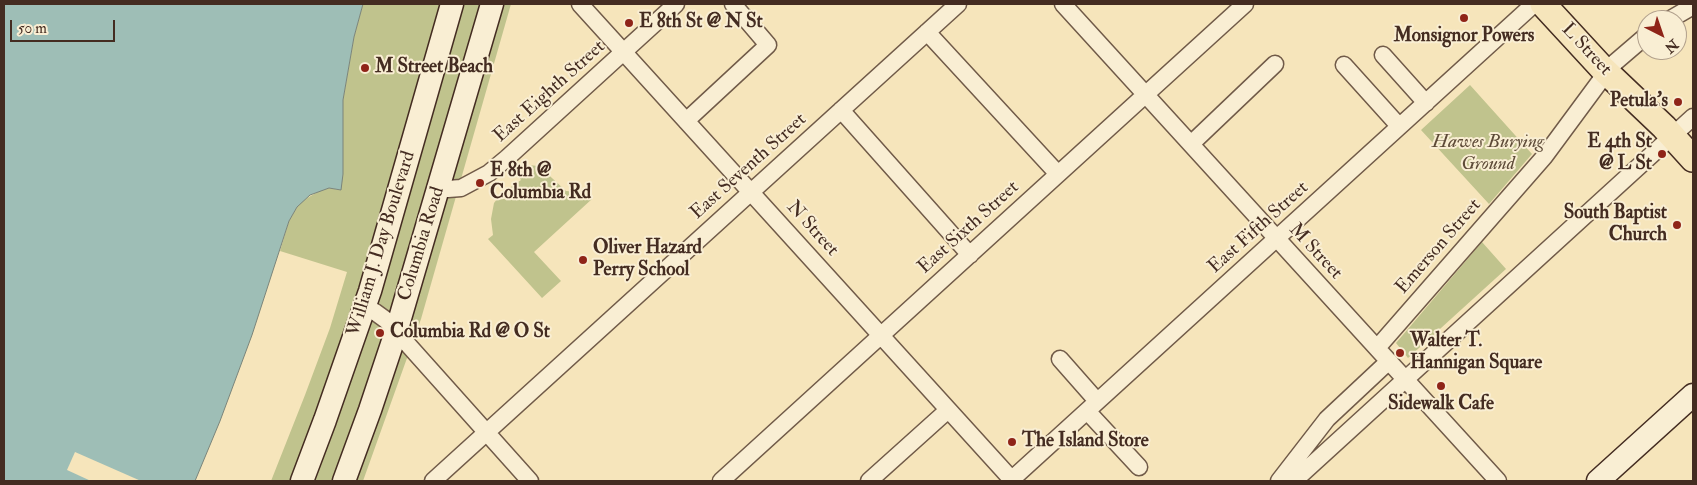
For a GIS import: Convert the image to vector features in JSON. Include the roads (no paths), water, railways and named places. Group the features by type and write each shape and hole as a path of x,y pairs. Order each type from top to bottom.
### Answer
{"main road":[{"name":"William J. Day Boulevard","path":"302,481 364,307 452,4"},
{"name":"Columbia Road","path":"344,481 396,332 492,4"},
{"name":"L Street","path":"1543,4 1606,72 1693,159"},
{"path":"1598,481 1693,395"}],"street":[{"name":"N Street","path":"580,4 1011,481"},
{"name":"East Eighth Street","path":"440,186 448,189 461,188 489,173 676,4"},
{"path":"686,121 768,45 733,4"},
{"name":"East Seventh Street","path":"433,481 958,4"},
{"name":"M Street","path":"1063,4 1498,481"},
{"name":"East Sixth Street","path":"721,481 1245,4"},
{"name":"East Fifth Street","path":"1011,481 1534,4"},
{"path":"928,32 1058,174"},
{"name":"Emerson Street","path":"1377,348 1544,157 1606,72 1637,43"},
{"path":"1383,55 1426,103"},
{"path":"1191,144 1275,64"},
{"path":"1344,65 1399,126"},
{"path":"841,110 970,255"},
{"path":"1294,481 1693,117"},
{"path":"364,307 381,316 530,481"},
{"path":"1060,359 1092,406 1139,467"},
{"path":"1279,481 1327,420 1389,362"},
{"path":"869,481 948,410"}],"water":[{"path":"4,4 363,4 354,37 343,100 343,174 341,190 329,188 310,195 297,207 289,221 252,335 195,481 4,481"}],"place":[{"name":"Monsignor Powers","path":"1464,18"},
{"name":"E 8th St @ N St","path":"629,23"},
{"name":"M Street Beach","path":"365,68"},
{"name":"Petula’s","path":"1678,102"},
{"name":"E 4th St @ L St","path":"1662,154"},
{"name":"E 8th @ Columbia Rd","path":"480,183"},
{"name":"South Baptist Church","path":"1677,225"},
{"name":"Oliver Hazard Perry School","path":"583,260"},
{"name":"Columbia Rd @ O St","path":"380,333"},
{"name":"Walter T. Hannigan Square","path":"1400,353"},
{"name":"Sidewalk Cafe","path":"1441,386"},
{"name":"The Island Store","path":"1012,442"}],"park label":[{"name":"Hawes Burying Ground","path":"1488,154"}]}
